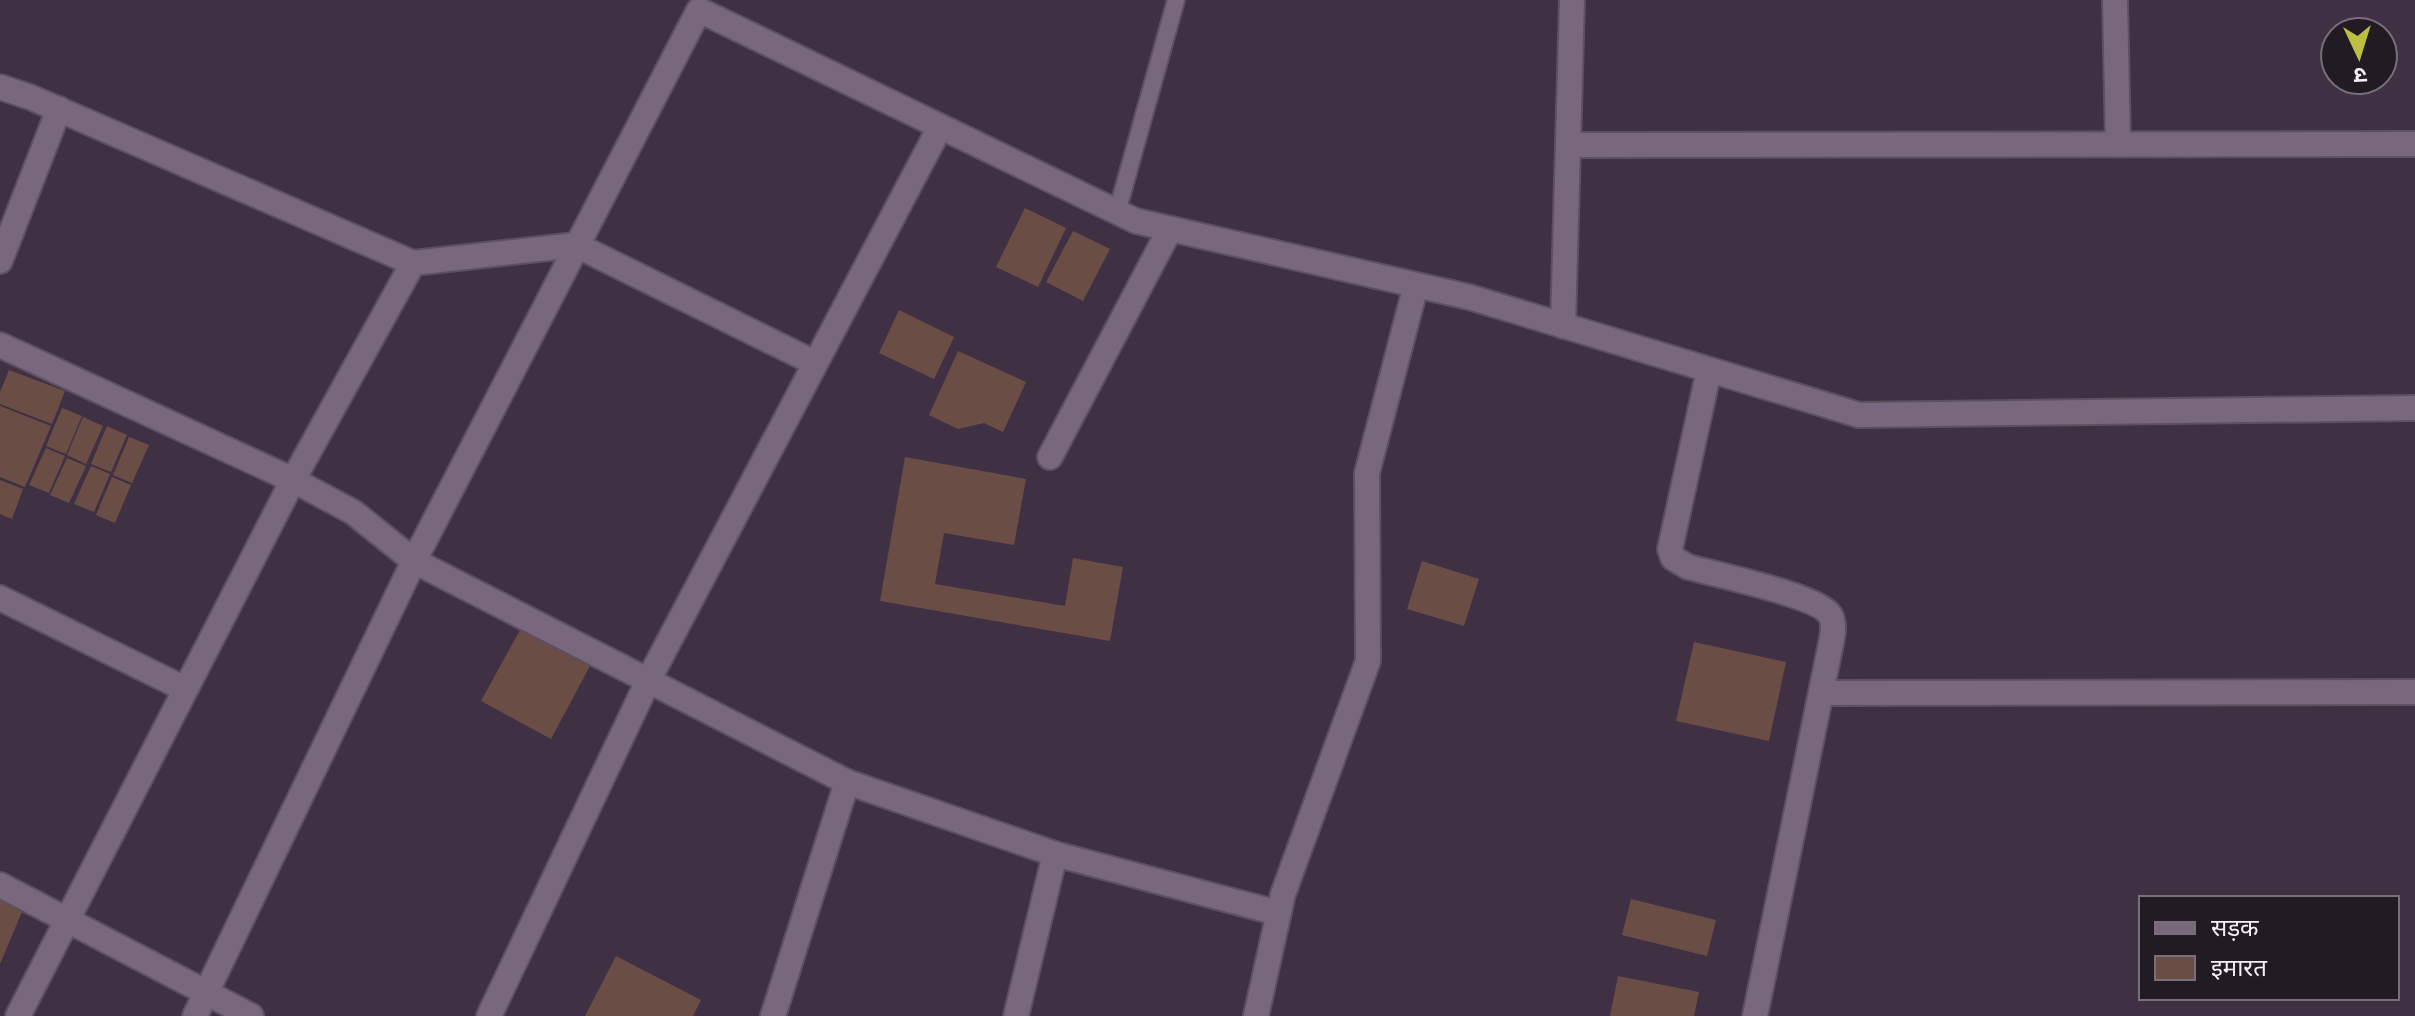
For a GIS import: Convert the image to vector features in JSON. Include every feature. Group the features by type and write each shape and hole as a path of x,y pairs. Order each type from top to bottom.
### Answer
{"street":[{"path":"1563,326 1572,0"},
{"path":"2115,0 2118,144"},
{"path":"195,1016 414,561 699,10 1136,221 1469,297 1859,415 2415,408"},
{"path":"0,87 59,109 413,263 576,245 815,363"},
{"path":"0,261 59,109"},
{"path":"489,1016 649,679 940,127"},
{"path":"1568,145 2415,144"},
{"path":"1050,457 1170,229"},
{"path":"18,1016 293,480 413,263"},
{"path":"1256,1016 1283,894 1368,661 1367,473 1416,285"},
{"path":"0,345 293,480 353,512 414,561 847,782 1055,854 1278,913"},
{"path":"1709,370 1670,549 1673,558 1688,567 1805,599 1829,612 1833,622 1755,1016"},
{"path":"0,598 185,689"},
{"path":"1821,693 2415,692"},
{"path":"773,1016 847,782"},
{"path":"1016,1016 1055,854"},
{"path":"0,885 251,1016"}],"lane":[{"path":"1117,212 1176,0"}],"building":[{"path":"1025,208 1066,228 1038,287 996,267"},
{"path":"1073,231 1110,249 1083,301 1046,282"},
{"path":"899,310 954,337 934,379 879,353"},
{"path":"958,351 1026,382 1003,432 984,423 958,429 929,415"},
{"path":"9,370 65,391 52,424 0,404 0,392"},
{"path":"0,406 51,426 25,487 0,477"},
{"path":"62,408 82,416 66,454 46,446"},
{"path":"83,417 103,426 86,464 67,455"},
{"path":"107,426 127,435 111,472 91,464"},
{"path":"129,437 149,445 132,483 113,475"},
{"path":"46,448 65,456 49,493 29,485"},
{"path":"905,457 1026,479 1014,545 944,533 935,584 1065,606 1073,558 1123,567 1110,641 880,601"},
{"path":"67,458 86,466 69,503 50,495"},
{"path":"91,466 110,474 94,512 74,504"},
{"path":"112,477 131,485 115,523 96,515"},
{"path":"0,480 23,489 12,519 0,514"},
{"path":"1422,561 1479,579 1464,626 1407,609"},
{"path":"521,628 590,666 551,739 481,701"},
{"path":"1694,642 1786,662 1769,741 1676,721"},
{"path":"0,896 24,907 0,964"},
{"path":"1631,899 1716,920 1707,956 1622,935"},
{"path":"616,956 701,1000 693,1016 585,1016"},
{"path":"1618,976 1699,992 1694,1016 1610,1016"}]}
